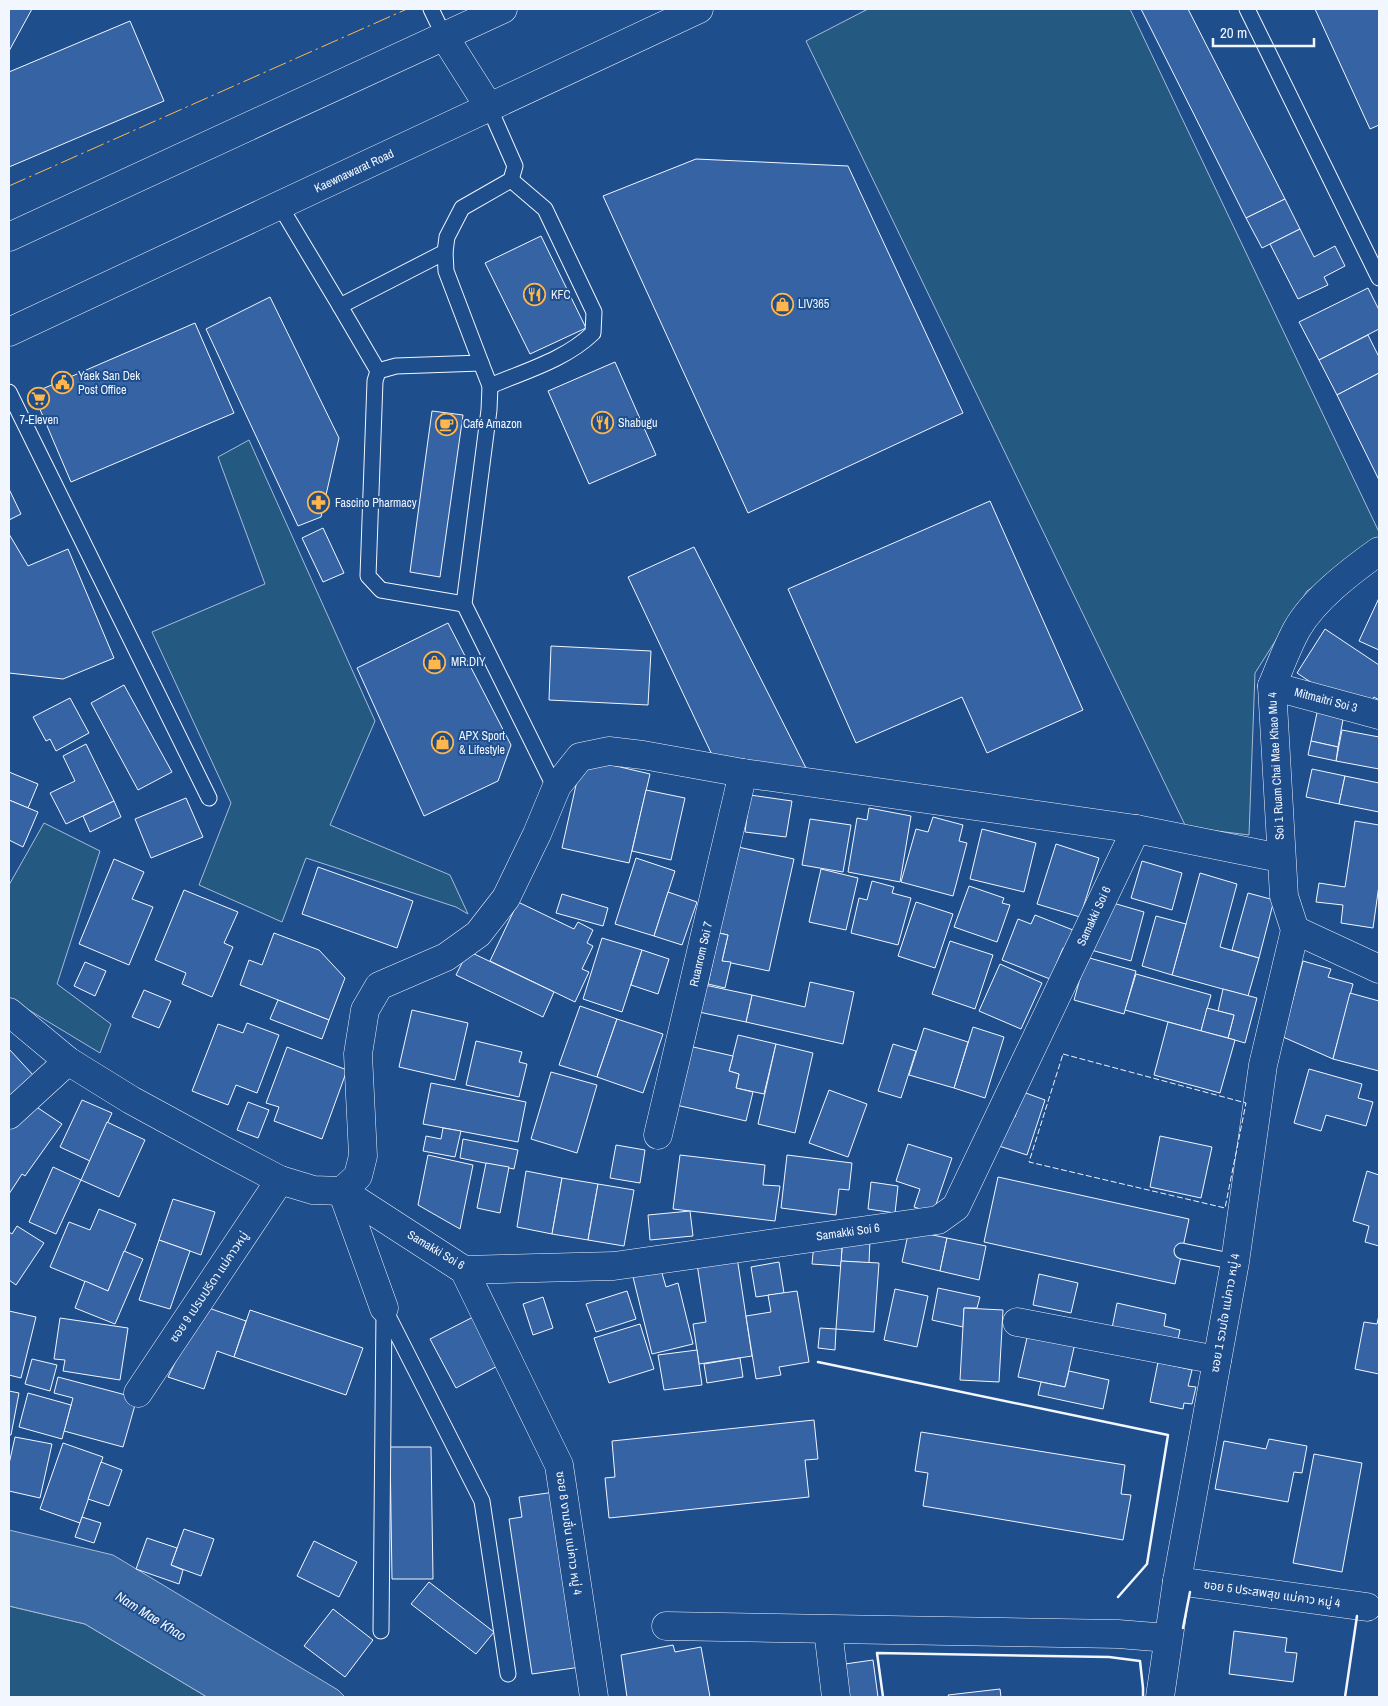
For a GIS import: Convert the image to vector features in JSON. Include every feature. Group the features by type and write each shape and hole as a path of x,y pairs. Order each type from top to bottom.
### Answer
{"street":[{"path":"9,237 503,9"},
{"name":"Kaewnawarat Road","path":"9,332 699,9"},
{"path":"444,36 489,107"},
{"name":"Soi 1 Ruam Chai Mae Khao Mu 4","path":"1294,930 1284,896 1280,858 1272,686 1298,627 1320,600 1363,563 1379,552"},
{"name":"Mitmaitri Soi 3","path":"1272,686 1379,715"},
{"path":"9,1012 68,1061 131,1100 280,1180 313,1190 342,1191 358,1176 364,1156 358,1054 365,1010 379,986 446,957 478,934 506,898 537,834 557,786 580,757 608,751 643,755 743,773 1136,829 1280,858"},
{"name":"Ruanrom Soi 7","path":"658,1135 743,773"},
{"name":"Samakki Soi 6","path":"342,1191 464,1270 614,1266 938,1220 956,1207 1136,829"},
{"path":"1294,930 1379,969"},
{"name":"ซอย 1 รวมใจ แม่คาว หมู่ 4","path":"1160,1697 1177,1580 1235,1262 1263,1065 1294,930"},
{"path":"9,1114 68,1061"},
{"name":"ซอย 9 เปรมปรีดา แม่คาวหมู่","path":"138,1393 280,1180"},
{"path":"342,1191 384,1308"},
{"name":"ซอย 8 งามชื่น แม่คาว หมู่ 4","path":"464,1270 559,1465 594,1697"},
{"path":"1017,1322 1217,1360"},
{"name":"ซอย 5 ประสพสุข แม่คาว หมู่ 4","path":"1177,1580 1367,1607"},
{"path":"666,1626 1118,1634 1168,1638"},
{"path":"828,1630 836,1697"}],"lane":[{"path":"431,9 444,36"},
{"path":"1247,9 1379,278"},
{"path":"489,107 515,166 511,180 462,208 447,237 445,252 446,270 490,386 489,410 464,604 551,780 557,786"},
{"path":"490,386 562,356 580,345 593,333 594,312 546,209 511,180"},
{"path":"280,206 378,370 375,381 368,576 380,590 464,604"},
{"path":"340,306 445,252"},
{"path":"378,370 396,366 481,362"},
{"path":"9,392 209,798"},
{"path":"1182,1251 1235,1262"},
{"path":"381,1631 384,1308"},
{"path":"384,1308 482,1502 508,1674"}],"shaded area":[{"path":"868,9 1130,9 1379,532 1379,542 1307,591 1255,673 1249,835 1186,827 806,41"},
{"path":"249,440 375,721 330,825 450,875 468,914 456,907 306,858 282,922 199,885 231,803 152,632 265,584 218,457"},
{"path":"44,823 100,851 57,984 111,1024 100,1053 9,998 9,885"},
{"path":"9,1606 85,1624 207,1697 9,1697"}],"water":[{"name":"Nam Mae Khao","path":"9,1530 113,1555 338,1690 345,1697 207,1697 85,1624 9,1606"}],"building":[{"path":"9,9 32,9 9,51"},
{"path":"1141,9 1188,9 1285,199 1246,218"},
{"path":"1315,9 1379,9 1379,125 1370,129"},
{"path":"130,21 164,101 9,167 9,72"},
{"name":"LIV365","path":"696,159 848,166 963,413 748,513 603,196"},
{"path":"1285,199 1300,229 1262,248 1246,218"},
{"path":"1300,229 1314,257 1335,246 1345,266 1324,277 1328,285 1298,299 1270,244"},
{"name":"KFC","path":"541,236 586,328 530,354 485,263"},
{"path":"1368,288 1379,310 1379,329 1319,360 1299,322"},
{"path":"270,297 339,438 321,517 298,526 206,329"},
{"path":"195,323 234,413 71,482 33,393"},
{"path":"1368,335 1379,357 1379,373 1337,395 1319,360"},
{"name":"Shabugu","path":"615,362 656,455 589,484 548,391"},
{"path":"1379,373 1379,480 1337,395"},
{"path":"432,411 463,415 440,577 410,572"},
{"path":"9,489 21,514 9,520"},
{"path":"990,501 1083,710 987,753 962,697 856,743 788,589"},
{"path":"323,528 344,573 323,582 302,538"},
{"path":"9,534 28,566 68,549 114,658 63,679 9,673"},
{"path":"694,547 808,772 714,759 628,577"},
{"path":"1379,598 1379,650 1359,641"},
{"path":"448,623 511,745 498,781 424,816 357,668"},
{"path":"1325,629 1379,665 1379,700 1374,697 1366,709 1336,699 1297,673"},
{"path":"551,646 651,651 648,705 549,700"},
{"path":"124,685 172,772 138,790 91,703"},
{"path":"70,698 89,733 56,751 50,739 46,741 33,717"},
{"path":"1318,708 1344,714 1338,747 1311,741"},
{"path":"1342,730 1379,737 1379,769 1336,761"},
{"path":"1311,741 1338,747 1336,761 1308,755"},
{"path":"86,744 114,801 66,824 50,793 75,781 63,756"},
{"path":"599,762 650,774 629,863 562,848 578,776"},
{"path":"1312,769 1345,776 1339,804 1306,797"},
{"path":"9,772 38,784 28,808 9,800"},
{"path":"1345,776 1379,783 1379,812 1339,804"},
{"path":"646,790 685,798 671,860 632,851"},
{"path":"750,795 792,801 786,837 745,832"},
{"path":"186,798 203,837 151,858 135,819"},
{"path":"9,800 38,812 23,847 9,840"},
{"path":"114,801 121,817 90,832 83,816"},
{"path":"869,808 911,816 900,882 848,872 857,818 867,820"},
{"path":"933,817 963,825 959,841 967,843 953,896 901,882 916,829 928,832"},
{"path":"810,819 851,825 843,872 802,865"},
{"path":"1355,821 1379,825 1379,885 1373,928 1341,923 1343,905 1316,902 1319,883 1345,887"},
{"path":"982,829 1036,843 1024,892 970,879"},
{"path":"1056,844 1099,858 1080,917 1037,904"},
{"path":"738,847 794,859 769,971 722,961 728,935 719,933"},
{"path":"636,858 675,871 654,936 615,924"},
{"path":"114,859 144,872 132,899 153,907 129,965 79,944"},
{"path":"1142,861 1182,873 1172,910 1131,898"},
{"path":"318,867 413,901 397,948 302,914"},
{"path":"821,869 858,878 846,930 809,922"},
{"path":"1200,873 1237,884 1220,947 1259,958 1248,996 1172,975"},
{"path":"872,881 894,887 892,893 911,898 898,945 851,933 859,898 867,900"},
{"path":"969,886 1004,898 1002,903 1010,905 997,942 954,927"},
{"path":"184,890 238,912 224,943 233,947 212,997 182,984 186,973 155,960"},
{"path":"668,892 697,902 682,945 654,936"},
{"path":"1248,893 1274,900 1259,958 1232,950"},
{"path":"562,894 608,908 603,926 556,913"},
{"path":"518,902 574,929 578,922 593,930 587,943 593,946 582,969 589,972 575,1002 490,961"},
{"path":"916,902 953,914 935,968 898,956"},
{"path":"1113,903 1144,912 1131,961 1091,950"},
{"path":"1035,915 1078,932 1071,951 1063,948 1050,979 1002,960 1018,919 1031,924"},
{"path":"1156,916 1186,924 1172,975 1142,966"},
{"path":"274,933 319,950 345,978 329,1020 240,985 249,960 262,965"},
{"path":"719,933 728,935 722,961 731,962 725,988 708,984"},
{"path":"602,938 642,950 622,1012 583,999"},
{"path":"950,941 993,955 975,1009 932,994"},
{"path":"642,950 669,959 658,994 631,985"},
{"path":"468,951 554,992 543,1017 456,975"},
{"path":"1086,957 1136,971 1124,1014 1074,1000"},
{"path":"1303,961 1331,969 1328,977 1353,984 1333,1059 1283,1037"},
{"path":"85,962 106,971 95,996 74,986"},
{"path":"1000,964 1042,983 1021,1029 979,1011"},
{"path":"1136,974 1211,995 1201,1031 1125,1010"},
{"path":"810,982 854,992 843,1044 746,1022 752,995 805,1007"},
{"path":"700,984 752,995 746,1022 694,1011"},
{"path":"1223,989 1257,998 1245,1043 1228,1038 1234,1015 1218,1011"},
{"path":"144,990 171,1001 159,1028 132,1017"},
{"path":"1350,993 1379,1001 1379,1071 1333,1059"},
{"path":"278,1000 329,1020 322,1039 270,1019"},
{"path":"580,1006 617,1019 597,1077 559,1065"},
{"path":"1207,1008 1234,1015 1228,1038 1201,1031"},
{"path":"412,1010 468,1023 455,1080 399,1067"},
{"path":"617,1019 663,1034 643,1093 597,1077"},
{"path":"1168,1022 1235,1040 1220,1093 1154,1075"},
{"path":"247,1023 279,1035 257,1093 236,1085 228,1105 192,1091 218,1024 243,1033"},
{"path":"973,1027 1004,1037 985,1098 954,1088"},
{"path":"924,1028 968,1042 954,1088 909,1075"},
{"path":"738,1035 776,1044 764,1094 736,1088 739,1074 729,1071"},
{"path":"476,1041 522,1052 519,1062 527,1064 519,1097 466,1085"},
{"path":"776,1044 813,1053 795,1133 758,1124"},
{"path":"893,1044 916,1051 901,1098 878,1091"},
{"path":"689,1046 733,1056 729,1071 739,1074 736,1088 753,1092 746,1121 676,1105"},
{"path":"287,1047 347,1070 322,1139 274,1121 279,1107 266,1103"},
{"path":"9,1049 34,1076 9,1100"},
{"path":"1309,1069 1362,1084 1358,1098 1373,1102 1366,1126 1326,1115 1321,1131 1294,1123"},
{"path":"551,1072 597,1085 577,1153 531,1139"},
{"path":"431,1083 526,1102 518,1142 423,1124"},
{"path":"829,1090 867,1104 848,1157 809,1143"},
{"path":"1023,1092 1045,1100 1027,1155 999,1146 1009,1115 1015,1117"},
{"path":"82,1100 112,1113 90,1161 60,1147"},
{"path":"29,1102 62,1124 25,1176 22,1174 9,1194 9,1123"},
{"path":"248,1102 269,1110 258,1138 237,1130"},
{"path":"107,1122 145,1140 119,1197 81,1180"},
{"path":"443,1128 461,1131 455,1157 423,1151 426,1136 441,1139"},
{"path":"1160,1136 1212,1147 1201,1198 1150,1187"},
{"path":"463,1139 518,1150 514,1169 460,1158"},
{"path":"908,1144 952,1158 933,1213 914,1207 920,1189 896,1181"},
{"path":"616,1145 645,1150 640,1183 610,1178"},
{"path":"428,1155 473,1165 460,1229 418,1205"},
{"path":"680,1155 765,1165 763,1185 780,1186 775,1221 673,1209"},
{"path":"787,1155 852,1163 849,1190 839,1189 836,1215 781,1208"},
{"path":"486,1163 509,1167 500,1213 477,1208"},
{"path":"53,1167 81,1180 56,1234 29,1222"},
{"path":"526,1171 562,1178 552,1234 517,1227"},
{"path":"1367,1171 1379,1175 1379,1246 1365,1242 1369,1226 1353,1221"},
{"path":"998,1177 1189,1219 1175,1284 984,1242"},
{"path":"562,1178 598,1184 588,1240 552,1234"},
{"path":"871,1182 898,1186 895,1213 868,1209"},
{"path":"598,1184 634,1190 624,1246 588,1240"},
{"path":"173,1199 215,1212 201,1255 159,1240"},
{"path":"99,1209 136,1224 108,1291 50,1267 69,1222 90,1230"},
{"path":"690,1211 693,1236 650,1240 648,1215"},
{"path":"17,1226 44,1243 16,1285 9,1280 9,1232 12,1234"},
{"path":"909,1230 947,1238 940,1271 902,1262"},
{"path":"843,1238 870,1240 869,1263 841,1261"},
{"path":"947,1238 986,1246 979,1280 940,1271"},
{"path":"159,1240 190,1251 170,1309 139,1300"},
{"path":"814,1243 842,1245 841,1266 812,1264"},
{"path":"124,1251 143,1259 115,1324 75,1308 85,1281 108,1291"},
{"path":"737,1257 752,1356 699,1364 693,1324 706,1322 697,1264"},
{"path":"841,1261 879,1263 874,1332 836,1329"},
{"path":"779,1262 784,1293 756,1297 751,1267"},
{"path":"661,1270 666,1287 678,1283 693,1344 652,1354 633,1277"},
{"path":"1039,1274 1078,1283 1071,1313 1033,1305"},
{"path":"938,1288 980,1297 977,1308 964,1308 963,1327 932,1320"},
{"path":"895,1289 928,1296 917,1347 884,1340"},
{"path":"627,1291 636,1319 596,1332 586,1304"},
{"path":"797,1291 809,1362 779,1367 781,1375 756,1379 746,1316 771,1312 768,1295"},
{"path":"543,1297 553,1328 533,1335 523,1304"},
{"path":"1117,1303 1166,1314 1164,1326 1180,1330 1175,1353 1110,1338"},
{"path":"203,1306 246,1321 234,1357 217,1351 204,1389 168,1377"},
{"path":"964,1308 1003,1310 999,1382 960,1380"},
{"path":"250,1310 363,1348 346,1395 234,1357"},
{"path":"9,1311 36,1317 21,1378 9,1375"},
{"path":"479,1314 505,1362 456,1388 430,1339"},
{"path":"1379,1315 1379,1374 1355,1369 1364,1322 1377,1324"},
{"path":"60,1318 128,1328 120,1380 63,1371 65,1360 54,1359"},
{"path":"640,1324 654,1369 609,1383 594,1338"},
{"path":"820,1328 836,1329 835,1350 818,1348"},
{"path":"1029,1329 1076,1339 1065,1387 1018,1377"},
{"path":"697,1350 702,1385 664,1390 658,1355"},
{"path":"740,1358 743,1377 707,1383 704,1364"},
{"path":"32,1359 57,1365 50,1391 25,1384"},
{"path":"1158,1362 1192,1370 1188,1386 1196,1387 1192,1404 1184,1403 1183,1409 1150,1402"},
{"path":"1069,1371 1109,1380 1103,1409 1038,1395 1041,1382 1065,1387"},
{"path":"58,1377 137,1398 123,1447 64,1431 73,1398 54,1393"},
{"path":"9,1391 19,1393 11,1435 9,1435"},
{"path":"28,1393 71,1405 62,1439 19,1427"},
{"path":"814,1420 818,1459 805,1460 809,1497 609,1518 605,1478 615,1477 612,1441"},
{"path":"921,1432 1125,1465 1121,1494 1131,1495 1123,1540 923,1506 928,1473 915,1471"},
{"path":"15,1437 52,1444 40,1498 9,1491 9,1464"},
{"path":"1269,1439 1307,1446 1302,1473 1294,1472 1288,1502 1215,1489 1224,1441 1266,1449"},
{"path":"63,1443 103,1457 80,1523 40,1509"},
{"path":"390,1447 431,1447 433,1579 392,1579"},
{"path":"1314,1454 1362,1463 1342,1572 1293,1563"},
{"path":"101,1462 122,1470 109,1506 88,1499"},
{"path":"555,1492 581,1667 532,1674 509,1519 522,1517 519,1497"},
{"path":"82,1517 101,1523 94,1543 75,1537"},
{"path":"184,1529 214,1539 201,1576 171,1565"},
{"path":"147,1538 177,1548 171,1565 183,1570 179,1584 136,1569"},
{"path":"314,1541 357,1562 339,1597 297,1576"},
{"path":"429,1582 494,1632 476,1654 411,1604"},
{"path":"333,1609 373,1640 345,1677 304,1646"},
{"path":"1234,1631 1287,1638 1285,1652 1297,1653 1293,1682 1229,1674"},
{"path":"673,1645 675,1652 701,1647 710,1697 627,1697 621,1655"},
{"path":"873,1660 878,1697 849,1697 845,1664"},
{"path":"1000,1689 1001,1697 949,1697 948,1695"}],"fence":[{"path":"1063,1054 1246,1103 1225,1208 1029,1162 1063,1054"}],"wall":[{"path":"818,1362 1168,1435 1147,1564 1118,1597"},
{"path":"1183,1628 1190,1592"},
{"path":"1345,1697 1357,1616"},
{"path":"883,1697 877,1653 1109,1657 1140,1661 1143,1697"}],"power":[{"path":"9,186 407,9"}],"place":[{"name":"KFC","path":"535,295"},
{"name":"LIV365","path":"782,304"},
{"name":"Yaek San Dek Post Office","path":"62,383"},
{"name":"7-Eleven","path":"39,399"},
{"name":"Shabugu","path":"602,423"},
{"name":"Café Amazon","path":"447,424"},
{"name":"Fascino Pharmacy","path":"319,503"},
{"name":"MR.DIY","path":"435,662"},
{"name":"APX Sport & Lifestyle","path":"443,743"}]}
